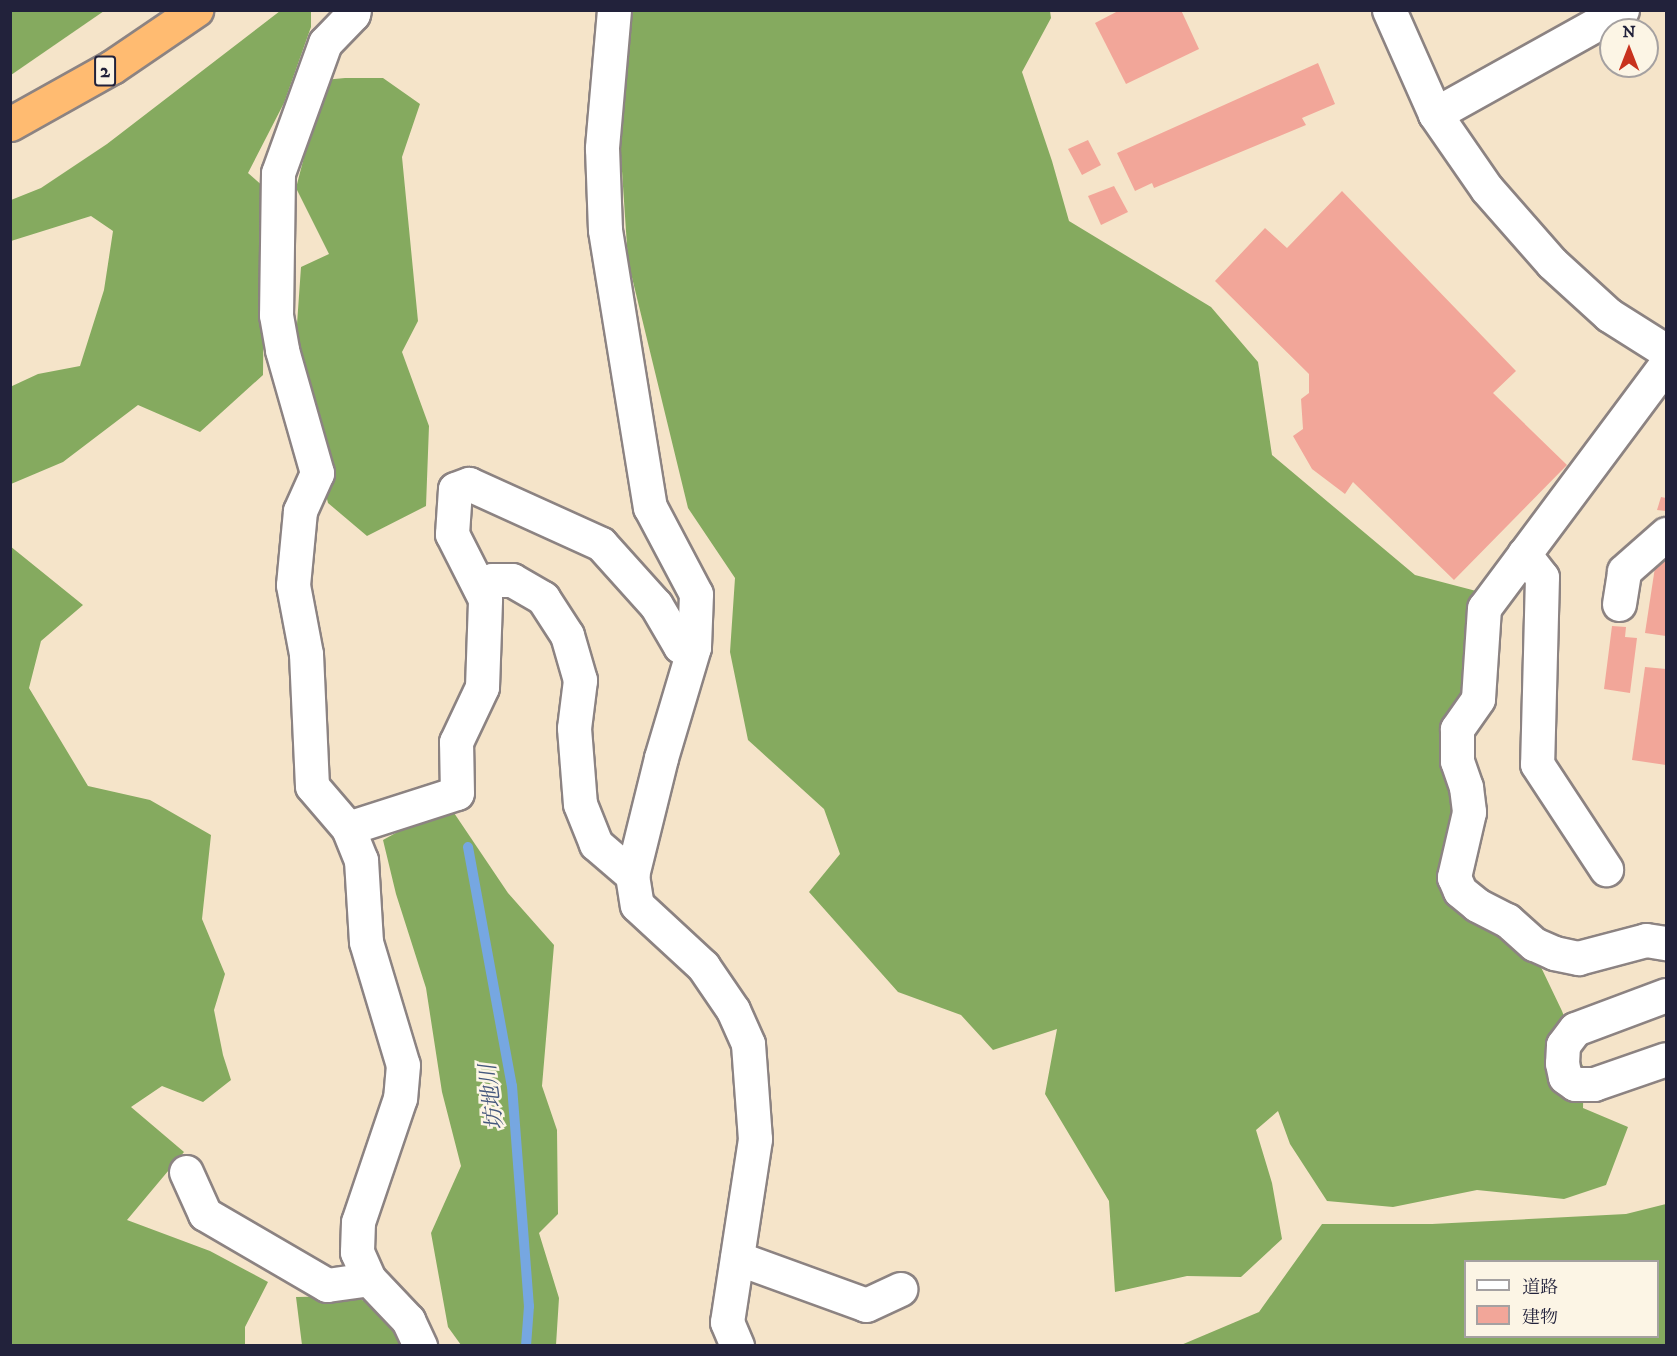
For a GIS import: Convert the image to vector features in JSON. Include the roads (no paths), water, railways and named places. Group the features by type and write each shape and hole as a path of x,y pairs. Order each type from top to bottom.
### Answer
{"highway":[{"name":"2","path":"10,124 112,67 196,10"}],"street":[{"path":"614,10 602,148 605,230 650,507 696,594 694,647 661,758 632,875 637,905 704,966 733,1010 748,1044 755,1139 728,1322 737,1346"},
{"path":"1389,10 1435,114 1487,189 1552,263 1609,315 1666,351"},
{"path":"1435,114 1588,18 1622,10"},
{"path":"362,12 325,43 278,173 276,315 282,351 316,473 300,511 293,585 306,654 312,786 348,828 361,860 366,942 403,1065 400,1098 358,1222 357,1252 369,1279 408,1320 420,1346"},
{"path":"1666,364 1484,608 1478,699 1457,729 1457,760 1466,787 1469,812 1454,876 1460,891 1477,905 1507,920 1534,944 1554,953 1578,958 1646,940 1666,943"},
{"path":"348,828 457,794 456,742 482,687 485,599 452,534 455,489 469,484 601,544 656,605 680,646 694,647"},
{"path":"1619,604 1624,571 1666,534"},
{"path":"1524,554 1542,577 1537,764 1606,868"},
{"path":"480,588 492,580 512,580 543,598 567,635 580,680 574,728 580,804 596,844 632,875"},
{"path":"1666,995 1575,1029 1563,1045 1562,1063 1565,1077 1575,1084 1594,1084 1666,1059"},
{"path":"186,1172 205,1214 327,1285 369,1279"},
{"path":"737,1257 866,1305 901,1289"}],"waterway":[{"name":"坊地川","path":"468,847 512,1086 529,1306 526,1346"}]}
